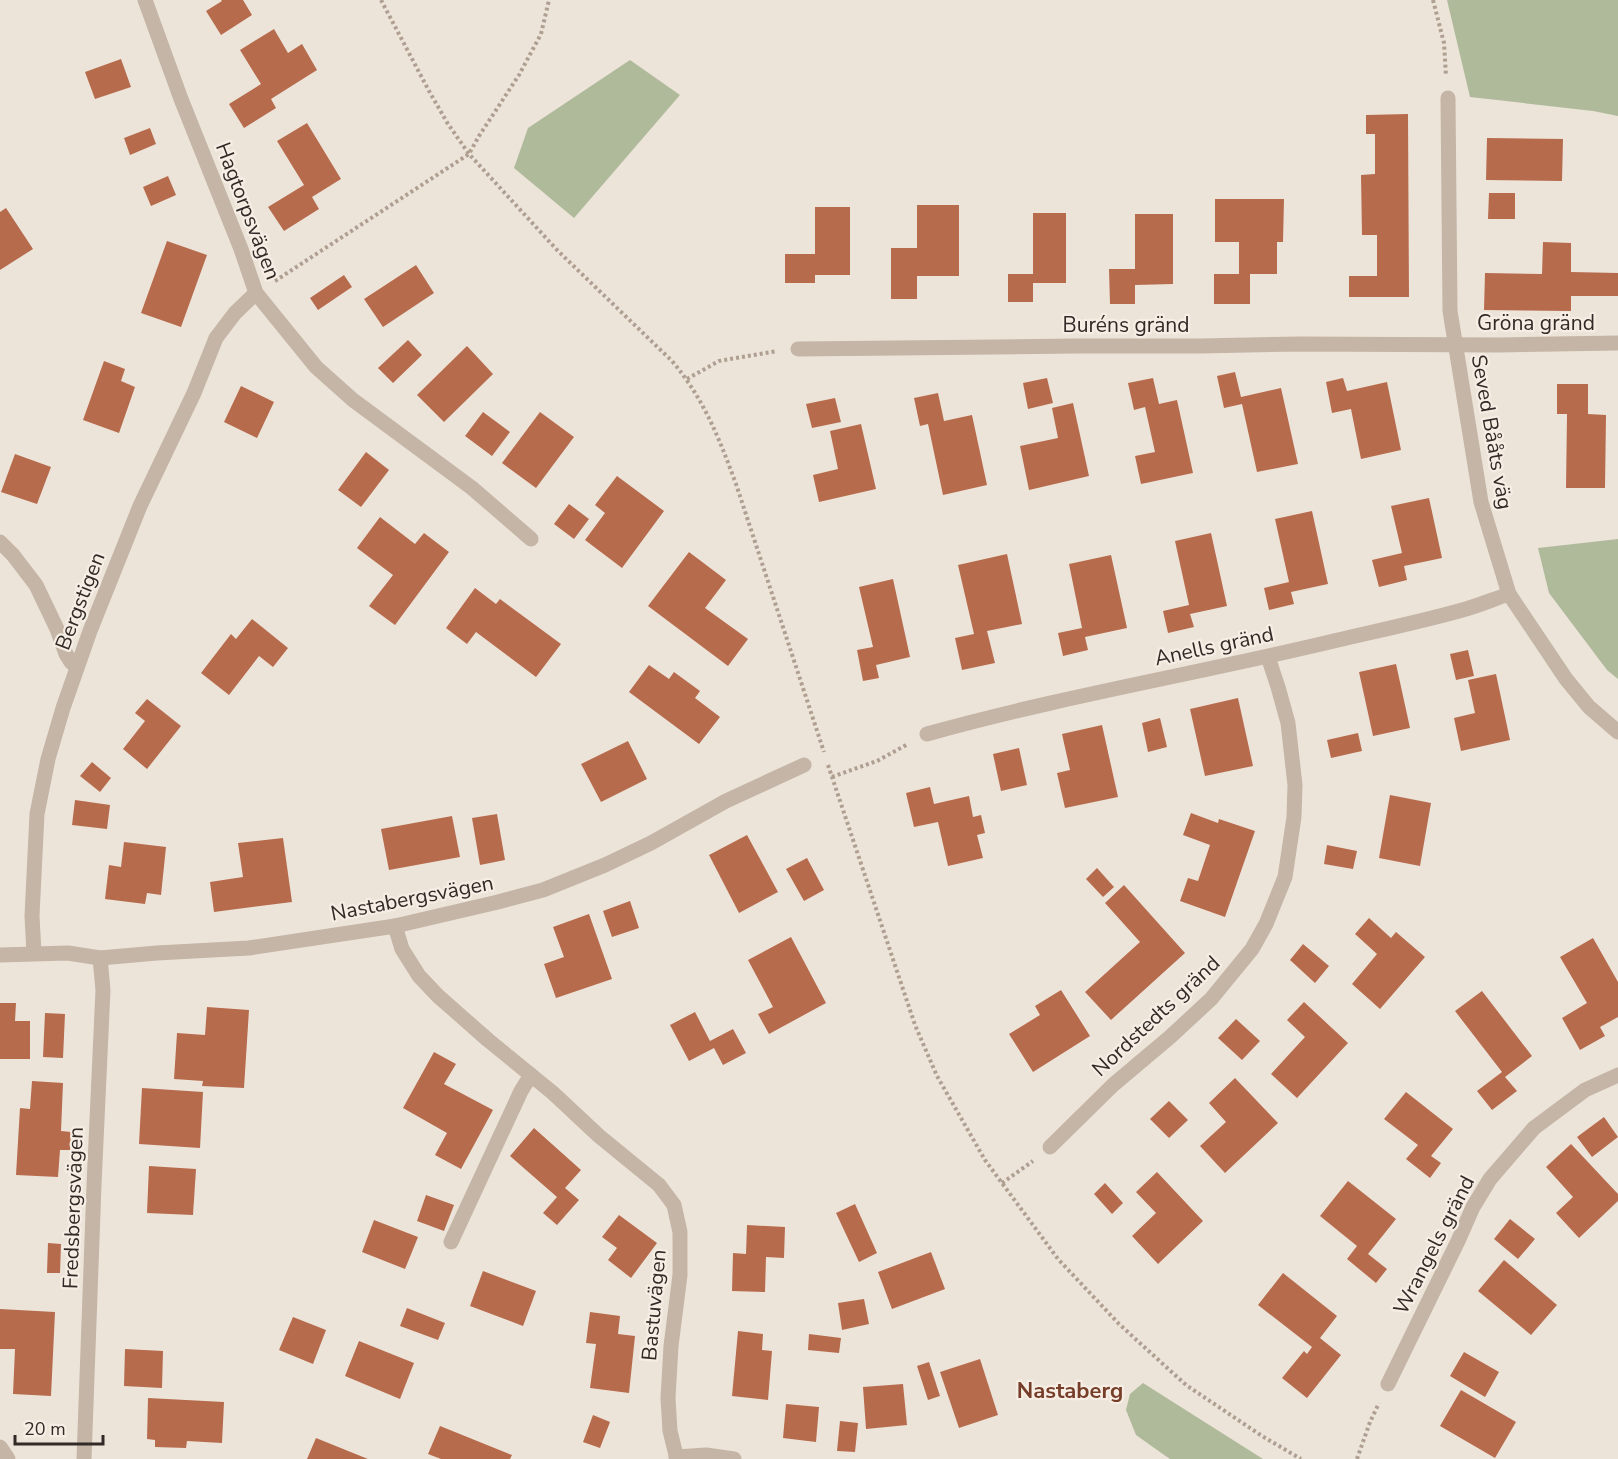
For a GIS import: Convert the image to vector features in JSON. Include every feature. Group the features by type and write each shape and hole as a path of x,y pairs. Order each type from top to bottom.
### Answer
{"street":[{"name":"Hagtorpsvägen","path":"145,0 256,293 316,367 353,400 472,488 531,539"},
{"name":"Seved Bååts väg","path":"1448,98 1450,311 1481,502 1509,594 1566,679 1589,707 1618,732"},
{"name":"Bergstigen","path":"34,953 32,916 38,814 48,759 63,708 90,631 140,506 194,393 216,338 235,313 256,293"},
{"name":"Gröna gränd","path":"1454,344 1618,343"},
{"name":"Buréns gränd","path":"798,349 1454,344"},
{"path":"0,542 36,585 70,663 77,667"},
{"name":"Anells gränd","path":"927,734 1059,700 1268,657 1450,613 1509,594"},
{"name":"Nordstedts gränd","path":"1050,1147 1113,1085 1211,999 1252,949 1266,924 1285,877 1294,817 1295,785 1288,723 1268,657"},
{"name":"Nastabergsvägen","path":"0,955 68,953 100,958 249,948 395,926 498,902 532,893 605,865 651,843 726,801 804,765"},
{"name":"Bastuvägen","path":"395,926 402,949 419,976 446,1004 659,1185 674,1205 680,1232 680,1275 671,1346 668,1398 670,1431 677,1458 706,1455 734,1459"},
{"name":"Fredsbergsvägen","path":"84,1459 104,990 100,958"},
{"path":"451,1242 531,1075"},
{"name":"Wrangels gränd","path":"1388,1384 1473,1207 1490,1179 1534,1128 1585,1090 1618,1075"},
{"path":"0,1447 8,1459"}],"path":[{"path":"256,293 469,154 519,75 541,34 549,0"},
{"path":"1433,0 1444,43 1448,98"},
{"path":"687,379 718,361 798,349"},
{"path":"832,777 877,761 927,734"},
{"path":"1002,1183 1050,1147"},
{"path":"1357,1459 1370,1422 1388,1384"}],"green space":[{"path":"1447,0 1618,0 1618,116 1470,97"},
{"path":"630,60 680,95 574,218 514,168 528,128"},
{"path":"1618,539 1618,679 1607,670 1549,593 1538,548"},
{"path":"1143,1383 1263,1459 1170,1459 1136,1435 1126,1410 1130,1394"}],"building":[{"path":"221,0 243,0 252,15 221,35 206,11"},
{"path":"274,29 288,53 302,44 317,70 271,99 276,108 244,128 229,104 261,84 240,50"},
{"path":"121,59 131,87 95,99 85,72"},
{"path":"1408,114 1409,297 1349,297 1349,276 1377,276 1377,235 1362,235 1361,175 1375,174 1375,134 1366,134 1366,115"},
{"path":"307,123 341,179 312,197 319,209 284,231 268,207 304,185 277,141"},
{"path":"150,128 156,144 130,155 124,138"},
{"path":"1487,138 1563,139 1562,181 1486,180"},
{"path":"168,176 176,195 151,206 143,187"},
{"path":"1489,193 1515,193 1515,219 1488,219"},
{"path":"1215,199 1284,199 1283,242 1277,242 1277,274 1250,274 1250,304 1214,304 1214,274 1239,274 1239,242 1215,242"},
{"path":"917,205 959,205 959,276 917,276 917,299 891,299 891,248 917,248"},
{"path":"815,207 850,207 850,275 815,275 815,283 785,283 785,254 815,254"},
{"path":"6,208 33,249 0,270 0,212"},
{"path":"1033,213 1066,213 1066,283 1033,283 1033,302 1008,302 1008,274 1033,274"},
{"path":"1135,214 1173,214 1173,284 1135,285 1135,304 1110,304 1109,269 1135,269"},
{"path":"167,241 207,255 181,327 141,313"},
{"path":"1543,242 1571,243 1571,272 1618,273 1618,296 1571,296 1571,311 1484,310 1485,273 1542,274"},
{"path":"416,265 434,293 383,327 364,299"},
{"path":"344,275 352,287 318,310 310,298"},
{"path":"408,340 422,355 393,383 378,368"},
{"path":"467,346 493,374 444,422 417,395"},
{"path":"104,361 125,369 121,381 135,387 119,433 83,420"},
{"path":"1235,372 1241,397 1281,388 1298,464 1257,472 1242,404 1224,408 1217,376"},
{"path":"1047,378 1053,403 1028,409 1023,383"},
{"path":"1153,378 1159,404 1177,400 1193,473 1141,484 1135,456 1155,452 1145,407 1134,410 1128,383"},
{"path":"1343,378 1347,391 1387,382 1401,450 1361,459 1351,409 1332,413 1326,382"},
{"path":"1557,384 1588,384 1588,414 1606,415 1605,488 1566,488 1567,414 1557,414"},
{"path":"241,386 274,402 257,438 224,422"},
{"path":"938,393 944,421 972,415 987,485 943,495 928,424 920,426 914,398"},
{"path":"835,398 841,422 812,428 806,404"},
{"path":"1073,403 1089,476 1029,490 1020,446 1058,438 1052,408"},
{"path":"483,412 510,432 492,456 465,436"},
{"path":"540,412 574,437 536,488 502,463"},
{"path":"861,424 876,489 819,502 813,475 838,469 830,431"},
{"path":"366,452 389,470 361,507 338,490"},
{"path":"15,454 51,467 37,504 1,492"},
{"path":"617,476 664,511 622,568 585,540 605,513 595,505"},
{"path":"1429,498 1442,558 1404,566 1407,580 1379,587 1372,560 1402,553 1391,506"},
{"path":"569,504 589,519 574,539 554,524"},
{"path":"1312,511 1328,584 1291,592 1294,604 1269,610 1264,588 1289,582 1275,519"},
{"path":"380,517 415,544 424,533 449,552 395,625 369,606 393,575 357,548"},
{"path":"1211,533 1227,606 1190,614 1194,627 1168,633 1163,611 1189,605 1175,541"},
{"path":"689,552 726,580 705,608 748,639 728,666 648,606"},
{"path":"1007,554 1022,624 987,631 995,663 962,670 955,638 974,634 958,565"},
{"path":"1111,555 1127,628 1085,637 1088,650 1063,656 1058,633 1082,628 1069,564"},
{"path":"893,579 910,657 876,665 879,678 863,681 857,650 873,647 859,587"},
{"path":"475,588 496,604 500,599 561,644 536,677 476,632 467,644 446,628"},
{"path":"252,619 288,648 273,667 259,656 229,695 201,673 231,634 236,639"},
{"path":"1468,650 1474,676 1456,680 1450,654"},
{"path":"1396,664 1410,728 1373,736 1359,672"},
{"path":"649,665 669,679 674,672 700,691 695,698 720,717 699,744 629,692"},
{"path":"1496,674 1510,740 1461,751 1454,718 1475,713 1468,680"},
{"path":"1238,698 1253,766 1205,776 1190,709"},
{"path":"147,699 181,726 147,769 123,749 145,721 135,713"},
{"path":"1160,718 1167,747 1148,752 1142,723"},
{"path":"1102,725 1118,797 1065,808 1057,773 1070,770 1062,734"},
{"path":"1358,733 1362,751 1331,758 1327,740"},
{"path":"628,741 647,779 601,802 581,764"},
{"path":"1019,748 1027,785 1001,791 993,754"},
{"path":"92,762 111,778 100,792 80,776"},
{"path":"930,787 934,804 969,796 973,817 981,815 985,833 977,835 983,858 948,866 938,822 914,827 906,793"},
{"path":"1390,795 1431,803 1420,866 1379,858"},
{"path":"75,800 110,805 107,829 72,825"},
{"path":"1191,813 1218,823 1219,819 1255,831 1225,917 1180,901 1188,878 1198,881 1210,845 1183,835"},
{"path":"497,814 505,860 480,865 472,818"},
{"path":"452,816 460,857 389,870 381,829"},
{"path":"747,835 778,892 739,913 709,855"},
{"path":"283,838 292,902 214,912 210,882 243,877 238,843"},
{"path":"124,842 166,847 161,895 147,893 145,904 105,899 109,865 121,867"},
{"path":"1327,845 1357,851 1353,869 1324,864"},
{"path":"807,858 824,890 804,901 786,869"},
{"path":"1097,868 1114,887 1103,897 1086,879"},
{"path":"1124,885 1185,953 1111,1020 1085,992 1140,942 1105,903"},
{"path":"630,901 639,928 612,937 603,911"},
{"path":"589,914 612,979 556,998 544,964 564,957 553,927"},
{"path":"1369,918 1391,938 1396,932 1425,957 1380,1009 1352,984 1377,954 1355,934"},
{"path":"791,937 826,1003 769,1034 758,1014 773,1007 748,960"},
{"path":"1593,938 1618,982 1618,1017 1600,1027 1605,1036 1580,1050 1562,1018 1587,1003 1560,957"},
{"path":"1303,944 1329,966 1315,983 1290,960"},
{"path":"1061,990 1090,1036 1033,1072 1009,1034 1040,1015 1035,1006"},
{"path":"1482,991 1532,1056 1505,1077 1517,1091 1492,1110 1477,1091 1502,1072 1455,1011"},
{"path":"1304,1002 1348,1043 1297,1098 1271,1074 1305,1037 1287,1020"},
{"path":"0,1003 16,1003 15,1021 30,1021 30,1059 0,1059"},
{"path":"207,1007 249,1010 244,1088 202,1086 203,1081 174,1079 177,1033 205,1035"},
{"path":"695,1012 710,1041 733,1029 746,1053 723,1065 714,1048 689,1061 670,1025"},
{"path":"45,1013 65,1014 63,1058 43,1057"},
{"path":"1236,1019 1260,1041 1242,1060 1218,1038"},
{"path":"434,1052 456,1064 444,1084 493,1110 461,1169 435,1155 447,1133 403,1108"},
{"path":"1235,1078 1278,1123 1225,1173 1200,1146 1226,1122 1209,1103"},
{"path":"32,1081 63,1083 61,1131 71,1132 70,1150 60,1150 58,1177 16,1175 20,1108 30,1109"},
{"path":"142,1088 203,1092 200,1148 139,1144"},
{"path":"1406,1092 1453,1129 1431,1156 1441,1163 1430,1178 1406,1159 1418,1145 1384,1119"},
{"path":"1169,1101 1188,1120 1169,1138 1150,1119"},
{"path":"1604,1117 1618,1137 1592,1157 1577,1137"},
{"path":"534,1128 581,1170 565,1188 579,1200 557,1225 543,1213 557,1197 510,1156"},
{"path":"1571,1144 1618,1194 1618,1201 1579,1238 1556,1213 1573,1197 1546,1167"},
{"path":"149,1166 196,1169 193,1215 147,1213"},
{"path":"1157,1172 1203,1221 1158,1264 1132,1236 1156,1213 1136,1192"},
{"path":"1348,1181 1396,1219 1368,1254 1387,1269 1376,1283 1347,1259 1357,1246 1320,1216"},
{"path":"1105,1183 1123,1203 1112,1214 1094,1194"},
{"path":"426,1195 454,1205 444,1231 417,1221"},
{"path":"855,1204 877,1253 859,1262 836,1213"},
{"path":"619,1215 657,1243 631,1278 608,1260 617,1248 602,1237"},
{"path":"1510,1219 1535,1239 1518,1259 1494,1239"},
{"path":"374,1220 418,1237 405,1269 362,1252"},
{"path":"747,1225 785,1227 784,1258 766,1257 765,1292 732,1291 733,1253 746,1254"},
{"path":"48,1243 61,1244 60,1273 47,1273"},
{"path":"931,1252 945,1289 892,1309 878,1272"},
{"path":"1504,1260 1557,1305 1531,1335 1478,1291"},
{"path":"483,1271 536,1291 523,1326 470,1306"},
{"path":"1283,1273 1337,1316 1320,1338 1341,1355 1307,1398 1282,1378 1304,1351 1307,1354 1312,1347 1258,1305"},
{"path":"864,1299 869,1324 842,1330 838,1303"},
{"path":"407,1308 445,1323 438,1340 400,1326"},
{"path":"0,1309 55,1312 51,1396 13,1394 15,1349 0,1349"},
{"path":"590,1312 620,1316 618,1334 635,1336 629,1393 590,1388 596,1344 586,1343"},
{"path":"293,1317 326,1330 313,1364 279,1350"},
{"path":"738,1331 763,1334 762,1350 772,1351 768,1400 732,1396"},
{"path":"809,1334 841,1338 839,1353 808,1350"},
{"path":"359,1341 414,1363 400,1399 345,1376"},
{"path":"125,1349 163,1351 162,1388 124,1386"},
{"path":"1464,1352 1499,1372 1485,1397 1450,1376"},
{"path":"980,1359 998,1415 959,1428 940,1372"},
{"path":"929,1362 940,1396 928,1400 917,1366"},
{"path":"903,1384 907,1425 866,1429 863,1387"},
{"path":"1461,1390 1516,1422 1495,1458 1440,1426"},
{"path":"148,1398 224,1402 222,1443 187,1441 186,1448 155,1447 155,1440 147,1439"},
{"path":"786,1404 819,1407 816,1442 783,1438"},
{"path":"593,1415 610,1422 600,1448 583,1442"},
{"path":"840,1421 858,1423 855,1452 837,1451"},
{"path":"440,1426 512,1455 510,1459 441,1459 428,1454"},
{"path":"316,1438 368,1459 307,1459"}],"district":[{"name":"Nastaberg","path":"1070,1390"}]}
